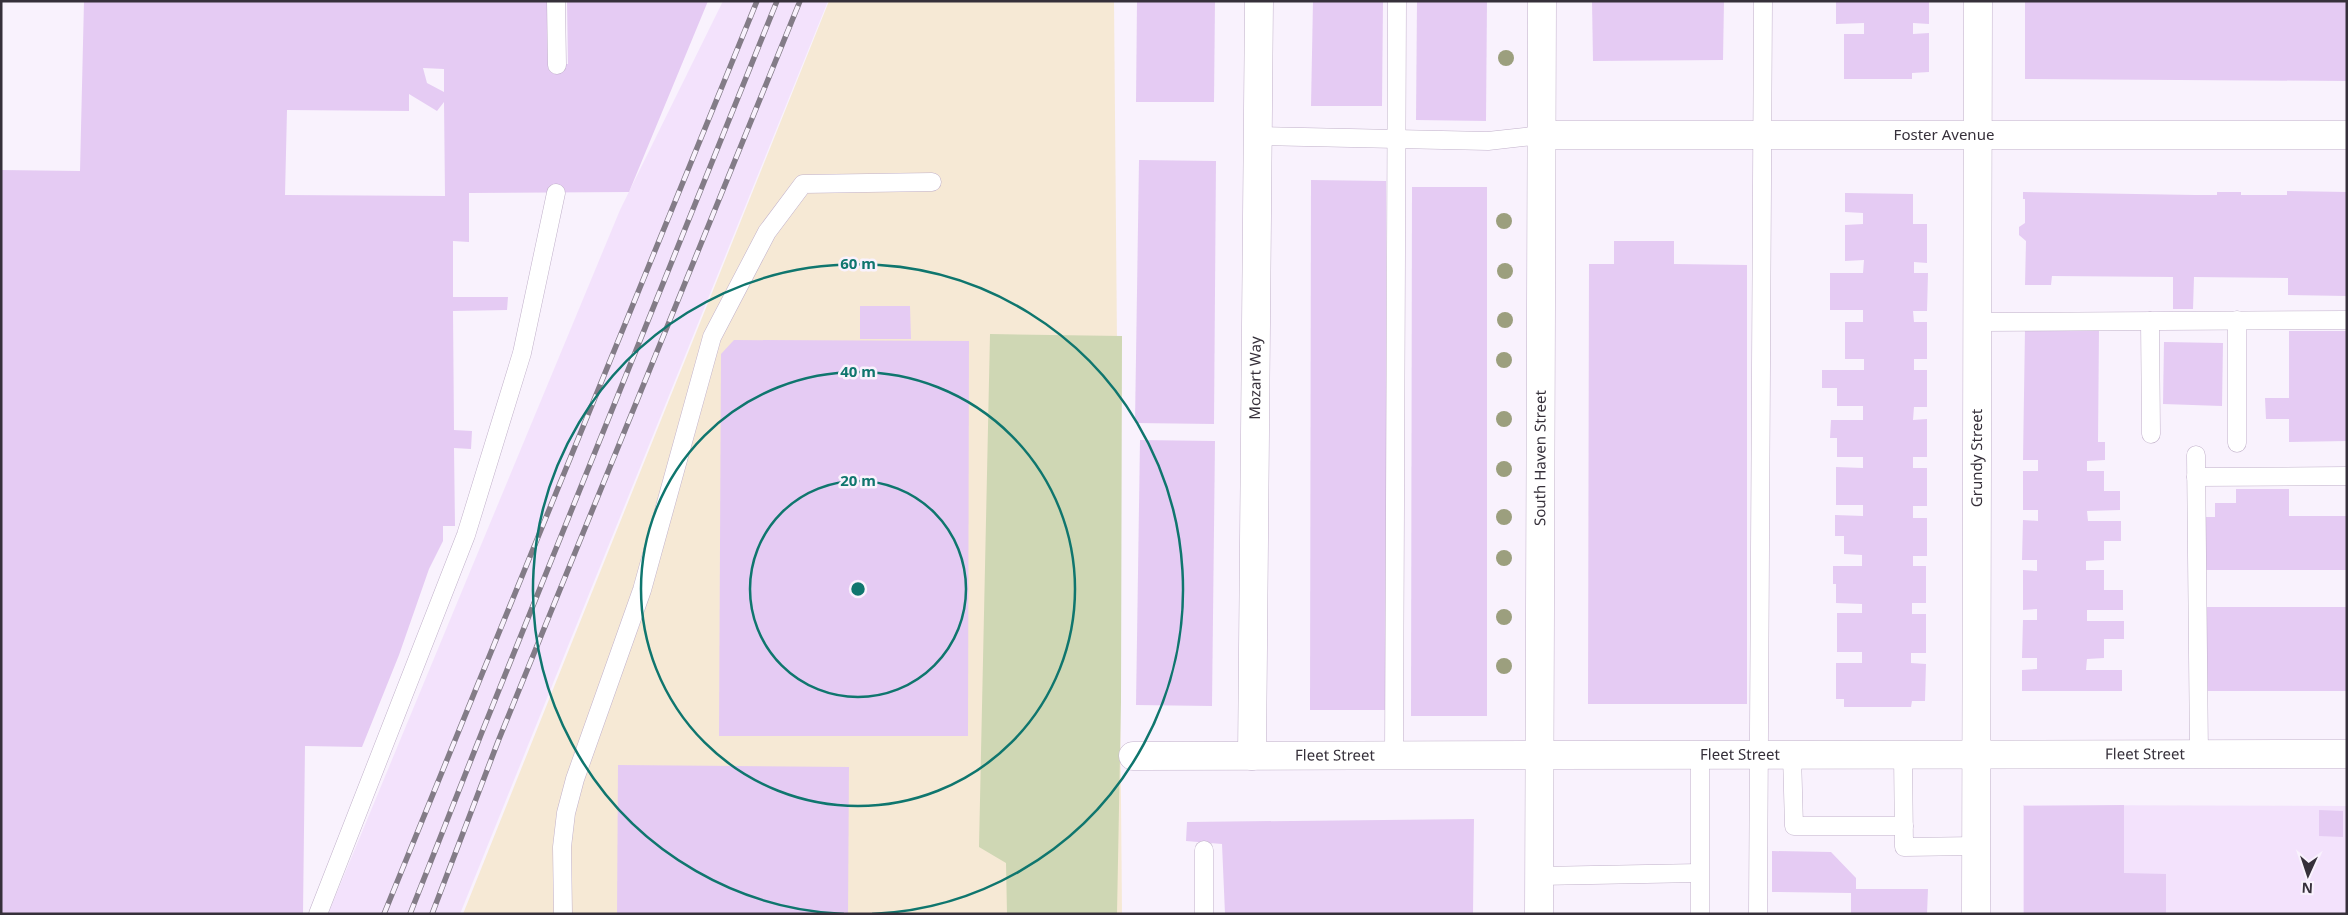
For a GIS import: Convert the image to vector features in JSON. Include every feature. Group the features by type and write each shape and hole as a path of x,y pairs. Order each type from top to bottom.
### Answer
{"street":[{"name":"Mozart Way","path":"1252,756 1259,1"},
{"name":"South Haven Street","path":"1539,914 1542,1"},
{"name":"Grundy Street","path":"1976,914 1978,1"},
{"name":"Foster Avenue","path":"1542,135 2347,135"},
{"name":"Fleet Street","path":"1134,756 2347,754"}],"lane":[{"path":"556,1 557,65"},
{"path":"1394,756 1397,1"},
{"path":"1758,914 1763,1"},
{"path":"1257,136 1488,141 1542,135"},
{"path":"563,914 562,847 566,813 575,779 642,590 712,337 767,232 803,184 932,182"},
{"path":"318,914 466,535 522,353 556,193"},
{"path":"2237,320 2237,443"},
{"path":"1977,322 2347,320"},
{"path":"2150,321 2151,434"},
{"path":"2196,455 2199,754"},
{"path":"2196,477 2347,476"},
{"path":"1903,754 1904,847 1976,846"},
{"path":"1700,755 1700,914"},
{"path":"1792,755 1794,826 1904,826"},
{"path":"1204,850 1204,914"},
{"path":"1539,876 1699,873"}],"shaded area":[{"path":"723,1 828,1 460,914 328,914 620,210"},
{"path":"829,1 1114,1 1122,914 463,914"},
{"path":"2023,805 2347,806 2347,914 2023,914"}],"green space":[{"path":"990,334 1122,336 1121,702 1117,914 1007,914 1006,863 979,847"}],"building":[{"path":"84,1 548,1 548,65 568,64 567,1 708,1 629,192 469,193 469,242 453,241 453,297 508,297 507,310 453,311 454,430 472,431 471,449 454,448 455,526 443,526 443,541 429,569 399,655 362,747 305,746 303,914 1,914 1,170 80,171","holes":["423,68 444,69 444,92 427,83","409,94 437,111 444,102 445,196 285,195 287,110 409,111"]},
{"path":"1137,1 1215,1 1214,102 1136,102"},
{"path":"1313,1 1383,1 1382,106 1311,106"},
{"path":"1417,1 1487,1 1486,121 1416,120"},
{"path":"1592,1 1724,1 1723,60 1593,61"},
{"path":"1836,1 1929,1 1929,24 1913,23 1913,34 1929,33 1929,72 1912,73 1912,79 1844,79 1844,34 1864,34 1864,23 1836,24"},
{"path":"2025,1 2347,1 2347,81 2025,79"},
{"path":"1139,160 1216,161 1214,424 1135,423"},
{"path":"1311,180 1386,181 1386,710 1310,710"},
{"path":"1412,187 1487,187 1487,716 1411,716"},
{"path":"2287,191 2347,192 2347,296 2288,295 2288,278 2194,277 2193,309 2173,309 2173,277 2052,276 2051,285 2025,285 2026,241 2019,235 2019,227 2025,223 2025,199 2023,199 2023,192 2217,195 2217,192 2241,192 2241,195 2287,195"},
{"path":"1845,193 1913,194 1913,224 1927,224 1927,263 1914,262 1914,273 1928,273 1927,311 1913,311 1914,322 1927,322 1927,359 1914,359 1914,370 1927,370 1927,407 1914,407 1913,420 1927,419 1927,457 1913,457 1913,468 1927,468 1927,506 1913,506 1913,518 1927,518 1927,556 1913,556 1913,566 1926,566 1926,603 1912,603 1912,614 1926,614 1926,653 1911,653 1911,663 1926,664 1925,701 1912,701 1911,707 1844,707 1844,699 1836,699 1836,663 1862,663 1862,652 1837,652 1837,613 1862,613 1862,604 1836,603 1836,584 1833,584 1833,566 1862,566 1862,555 1844,554 1844,536 1835,536 1835,515 1863,516 1863,505 1836,505 1836,467 1863,468 1863,457 1837,457 1837,438 1830,438 1831,420 1863,420 1863,406 1837,406 1837,388 1822,388 1822,370 1864,370 1864,359 1845,359 1845,322 1863,322 1863,310 1830,310 1830,273 1863,273 1864,260 1845,261 1845,225 1863,224 1863,213 1845,212"},
{"path":"1614,241 1674,241 1674,264 1747,265 1747,704 1588,704 1589,264 1614,264"},
{"path":"860,306 910,306 911,339 860,339"},
{"path":"2025,329 2099,329 2098,442 2105,442 2105,460 2087,461 2087,471 2104,471 2104,491 2120,491 2120,510 2087,511 2088,521 2121,521 2121,541 2104,541 2104,560 2086,561 2086,570 2104,570 2104,590 2123,590 2123,610 2087,610 2087,621 2124,621 2124,639 2104,639 2104,658 2087,659 2086,670 2122,670 2122,691 2022,691 2022,670 2037,669 2037,658 2022,658 2023,620 2037,620 2037,609 2023,610 2023,570 2037,571 2037,560 2022,560 2023,520 2038,521 2038,510 2023,510 2023,471 2038,471 2038,460 2023,460"},
{"path":"2289,331 2347,331 2347,441 2289,442 2289,419 2266,419 2265,398 2289,398"},
{"path":"734,340 969,341 968,736 719,736 721,354"},
{"path":"2164,342 2223,343 2222,406 2163,404"},
{"path":"1140,440 1215,441 1212,706 1136,705"},
{"path":"2236,489 2289,489 2289,516 2347,516 2347,570 2204,570 2204,517 2215,517 2215,503 2236,503"},
{"path":"2203,607 2347,607 2347,691 2203,691"},
{"path":"618,765 849,767 848,914 617,914"},
{"path":"2124,805 2124,873 2166,874 2166,914 2024,914 2024,806"},
{"path":"2319,810 2343,811 2343,837 2319,836"},
{"path":"1474,819 1473,914 1225,914 1222,844 1186,841 1187,822"},
{"path":"1772,851 1831,852 1856,878 1856,889 1928,889 1927,914 1851,914 1851,893 1772,892"}],"railway":[{"path":"384,914 757,1"},
{"path":"410,914 777,1"},
{"path":"432,914 499,739 800,1"}]}
